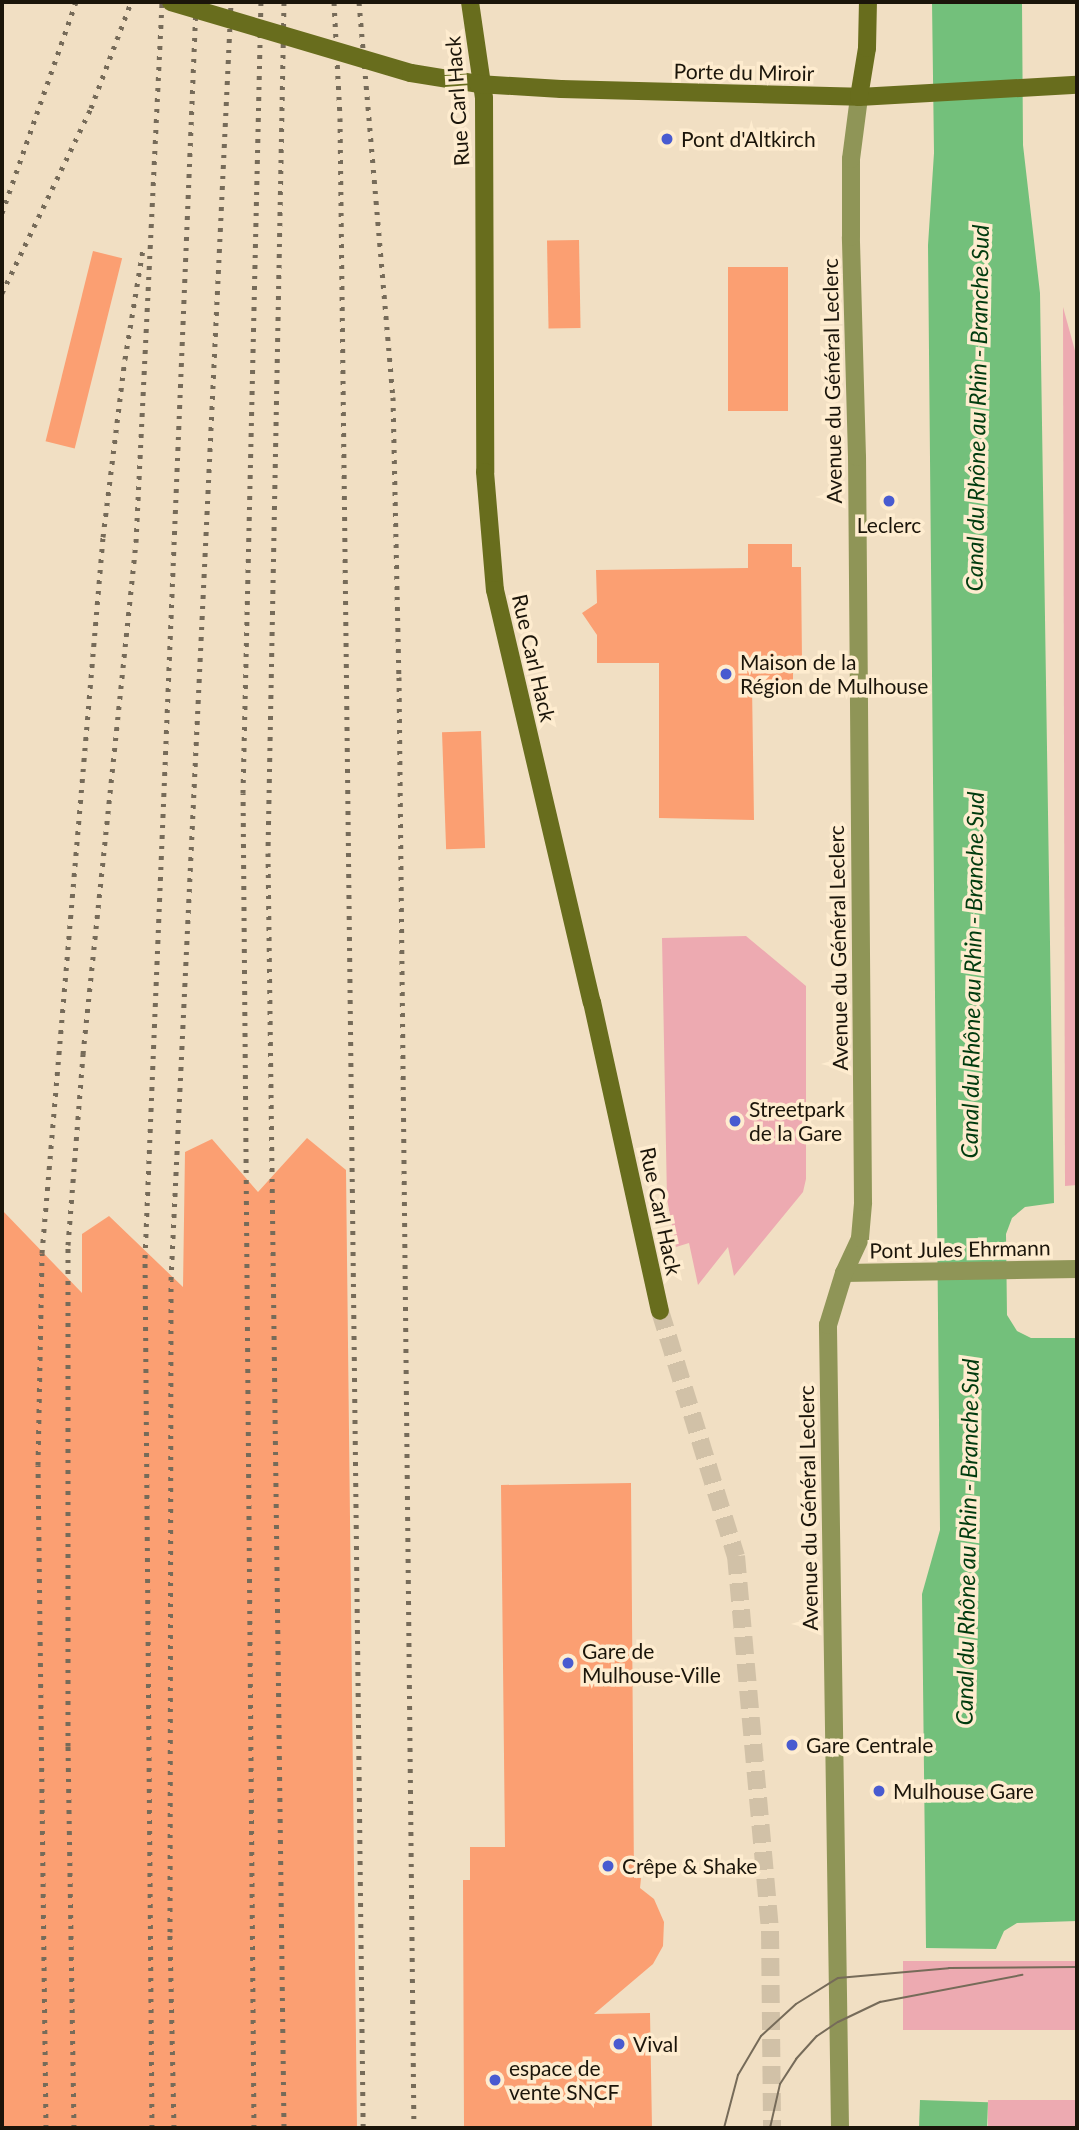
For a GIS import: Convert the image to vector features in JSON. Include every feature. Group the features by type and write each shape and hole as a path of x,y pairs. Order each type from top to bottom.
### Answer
{"street":[{"name":"Porte du Miroir","path":"171,2 411,73 478,84 561,89 859,97 1077,85"},
{"name":"Rue Carl Hack","path":"470,2 484,98 485,471 495,590 592,1002 660,1311"},
{"path":"859,97 867,48 868,2"},
{"name":"Avenue du Général Leclerc","path":"840,2128 828,1325 844,1273 860,1238 863,1202 857,469 851,237 851,159 859,97"},
{"name":"Pont Jules Ehrmann","path":"844,1273 1077,1269"}],"shaded area":[{"path":"1063,307 1077,358 1077,1185 1065,1186"},
{"name":"Streetpark de la Gare","path":"746,936 806,986 806,1179 803,1192 734,1276 728,1247 698,1285 689,1243 676,1247 667,1199 662,938"},
{"path":"903,1961 1077,1961 1077,2030 903,2030"},
{"path":"988,2100 1077,2100 1077,2128 988,2128"}],"water":[{"name":"Canal du Rhône au Rhin - Branche Sud","path":"932,2 1022,2 1023,145 1040,293 1054,1203 1025,1207 1012,1218 1006,1234 1007,1315 1017,1331 1031,1338 1077,1338 1077,1921 1017,1923 1004,1931 996,1949 926,1948 922,1594 940,1530 928,245 934,153"},
{"path":"920,2100 988,2102 987,2128 919,2128"}],"building":[{"path":"579,240 581,328 549,329 547,241"},
{"path":"93,251 122,258 75,448 46,441"},
{"path":"728,267 788,267 788,411 728,411"},
{"name":"Maison de la Région de Mulhouse","path":"748,544 792,544 792,567 801,567 802,661 793,660 793,684 752,685 754,820 659,818 659,663 597,663 597,635 582,613 597,603 596,570 748,568"},
{"path":"481,731 485,848 446,849 442,732"},
{"path":"307,1138 346,1170 357,2128 2,2128 2,1210 82,1293 82,1234 109,1216 183,1287 185,1152 212,1139 258,1192"},
{"name":"Gare de Mulhouse-Ville","path":"631,1483 634,1878 641,1878 640,1888 654,1899 664,1922 663,1946 653,1964 594,2014 650,2013 652,2128 464,2128 463,1880 470,1880 470,1847 505,1847 501,1485"}],"tunnel":[{"path":"660,1311 736,1556 770,1931 772,2128"}],"tram line":[{"path":"724,2128 738,2075 761,2036 796,2004 838,1978 949,1968 1076,1967"},
{"path":"770,2128 780,2084 796,2059 817,2036 838,2022 880,2002 1022,1975"}],"railway":[{"path":"2,213 76,2"},
{"path":"2,293 91,108 131,2"},
{"path":"74,2128 68,1746 68,1245 83,1054 136,542 162,2"},
{"path":"152,2128 145,1258 196,2"},
{"path":"174,2128 170,1932 171,1280 231,2"},
{"path":"254,2128 243,793 261,2"},
{"path":"284,2 268,853 284,2128"},
{"path":"334,2 340,118 363,2128"},
{"path":"359,2 393,397 399,677 414,2128"},
{"path":"46,2128 38,1465 42,1253 103,537 125,359 143,249"}],"place":[{"name":"Pont d'Altkirch","path":"667,139"},
{"name":"Leclerc","path":"889,501"},
{"name":"Maison de la Région de Mulhouse","path":"726,674"},
{"name":"Streetpark de la Gare","path":"735,1121"},
{"name":"Gare de Mulhouse-Ville","path":"568,1663"},
{"name":"Gare Centrale","path":"792,1745"},
{"name":"Mulhouse Gare","path":"879,1791"},
{"name":"Crêpe & Shake","path":"608,1866"},
{"name":"Vival","path":"619,2044"},
{"name":"espace de vente SNCF","path":"495,2080"}]}
